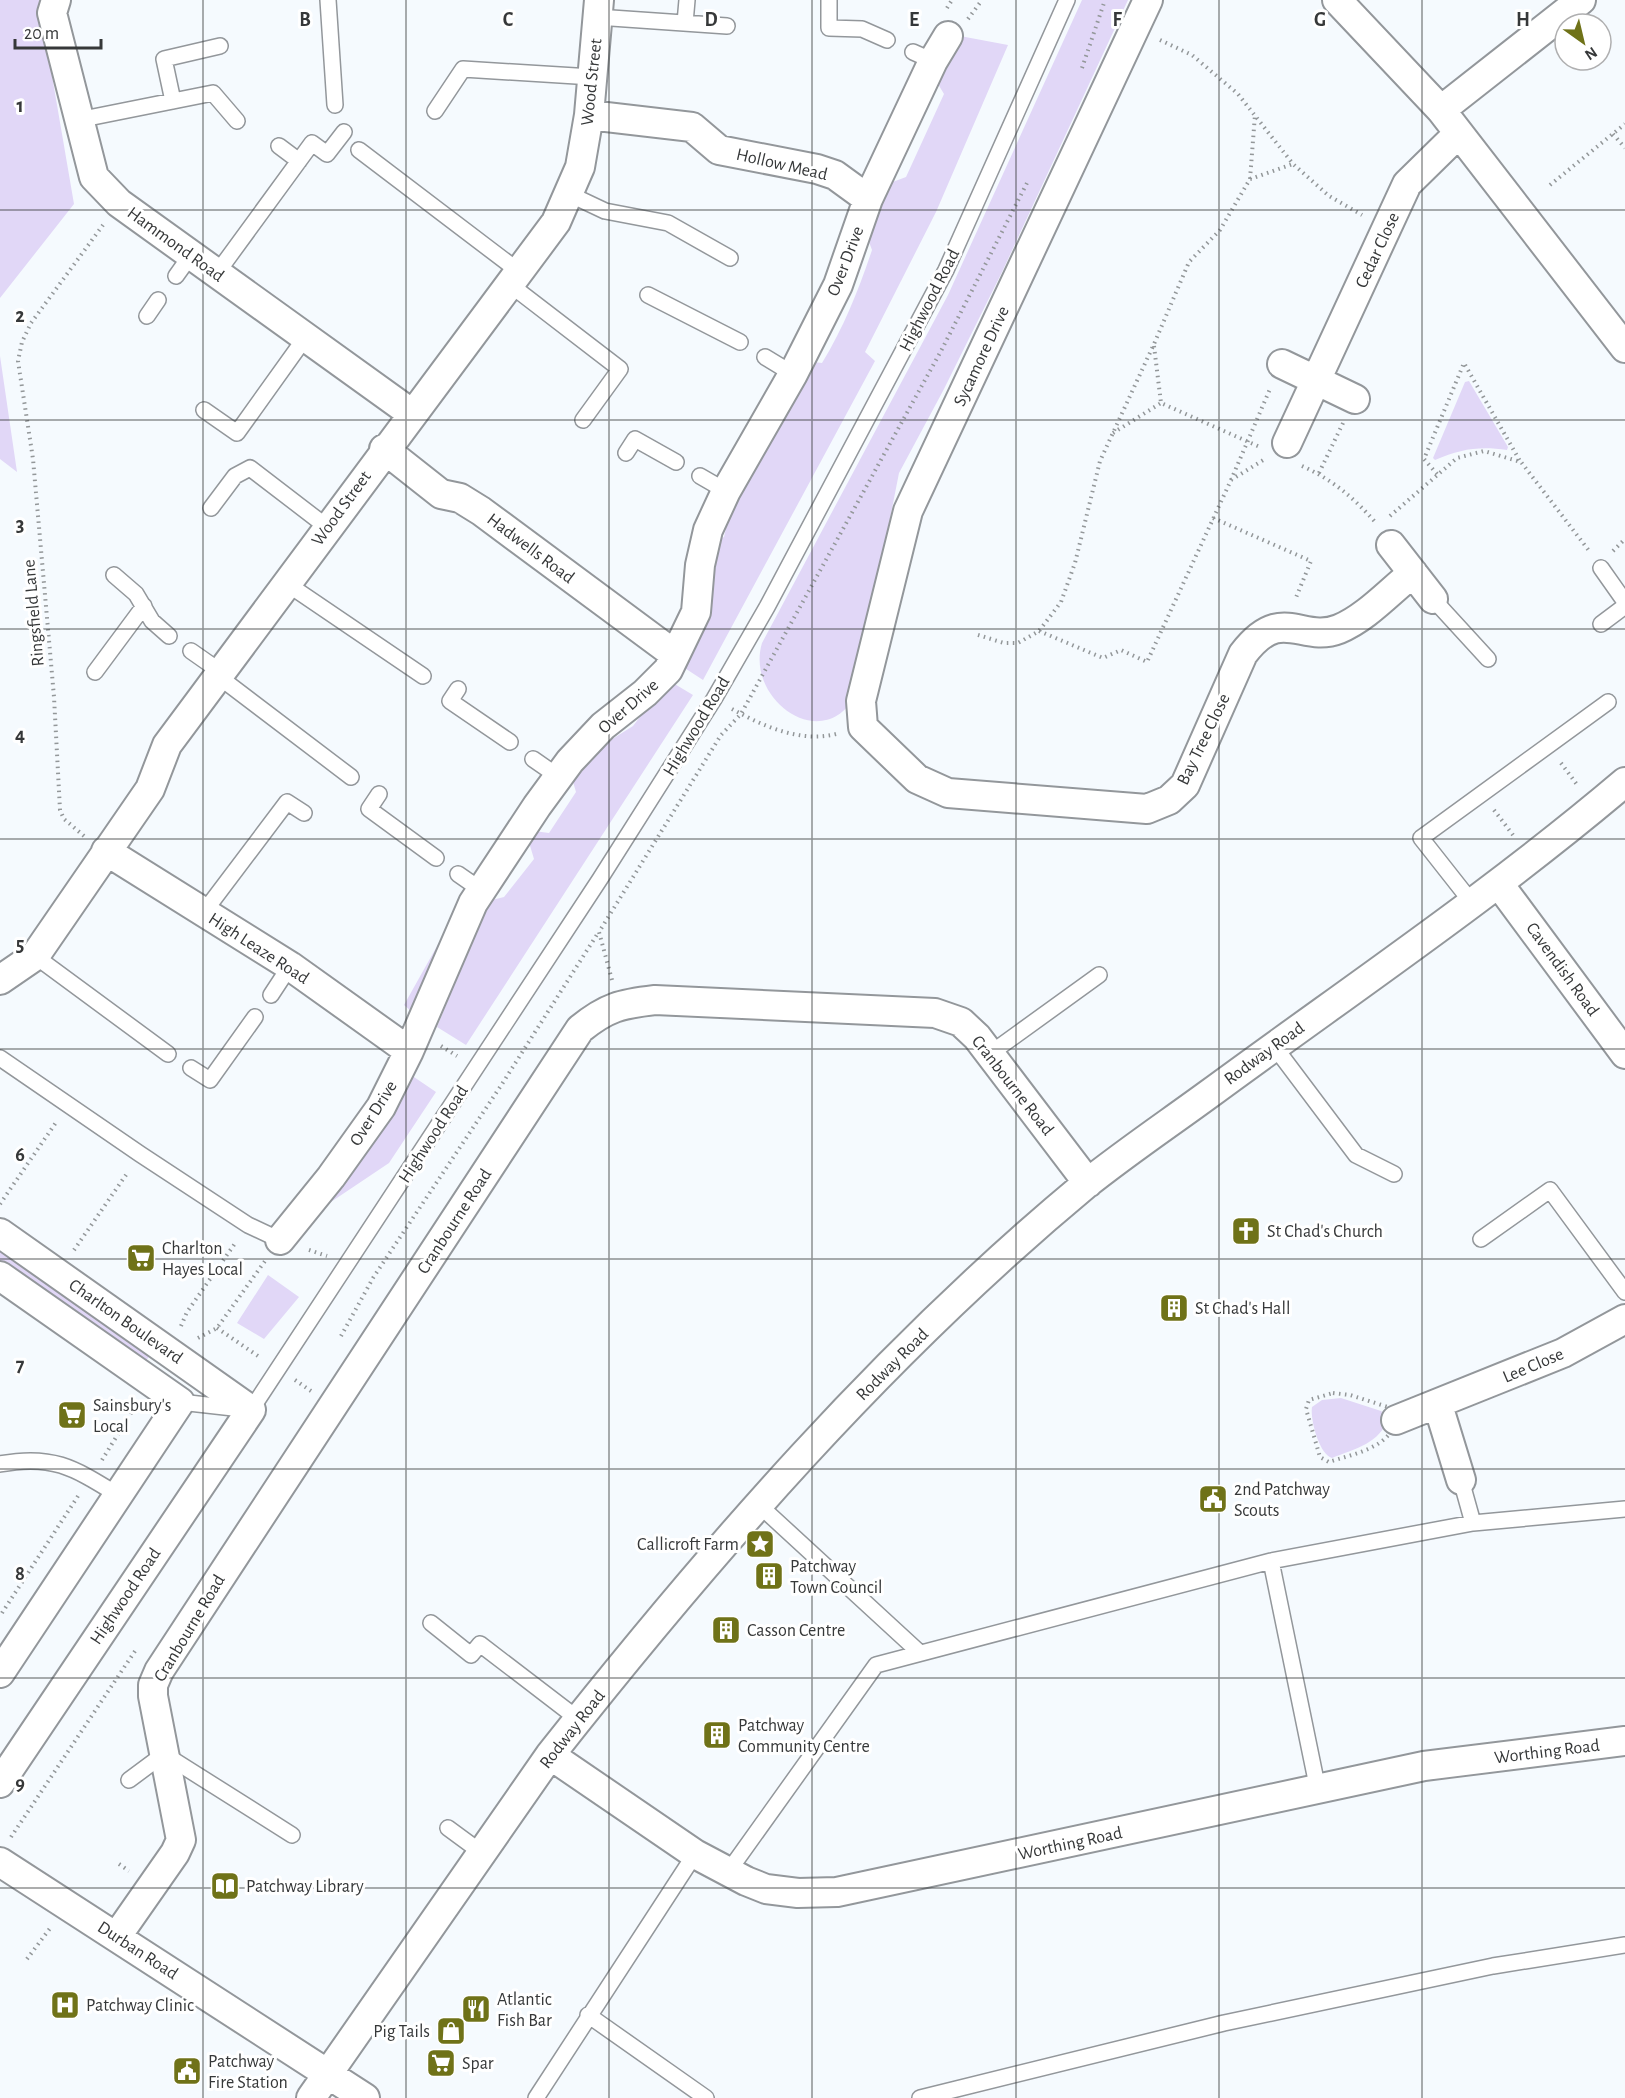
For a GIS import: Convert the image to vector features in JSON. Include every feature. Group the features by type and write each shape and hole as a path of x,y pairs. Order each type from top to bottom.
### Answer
{"street":[{"name":"Hammond Road","path":"56,0 52,13 94,177 183,265 217,273 411,413"},
{"name":"Sycamore Drive","path":"863,727 861,701 908,511 1148,0"},
{"path":"1336,0 1441,110 1624,343"},
{"path":"1441,110 1581,0"},
{"name":"Wood Street","path":"0,980 35,956 150,789 167,745 384,449 556,222 580,167 589,115 598,9"},
{"name":"Over Drive","path":"280,1240 331,1177 381,1107 473,903 481,890 559,777 603,726 645,693 668,670 696,612 708,530 726,490 793,374 838,285 868,199 923,56 948,36"},
{"name":"Hollow Mead","path":"589,115 692,127 719,150 817,169 835,175 868,199"},
{"name":"Cedar Close","path":"1279,452 1317,381 1407,184 1458,134"},
{"path":"1282,364 1354,399"},
{"name":"Hadwells Road","path":"384,449 441,494 460,498 481,511 674,654"},
{"path":"1391,544 1433,599"},
{"path":"1283,626 1321,631 1337,630 1351,622 1413,573"},
{"name":"Bay Tree Close","path":"863,727 916,779 948,793 1147,809 1169,800 1185,785 1243,654 1264,633 1283,626"},
{"name":"Rodway Road","path":"311,2098 550,1755 578,1719 758,1504 830,1426 926,1329 1088,1183 1473,904 1625,782"},
{"name":"High Leaze Road","path":"106,851 290,966 408,1051"},
{"name":"Cavendish Road","path":"1499,884 1625,1054"},
{"name":"Cranbourne Road","path":"117,1936 181,1840 153,1696 153,1685 159,1671 580,1029 598,1014 618,1004 655,1000 935,1013 961,1022 991,1053 1088,1183"},
{"name":"Charlton Boulevard","path":"0,1233 251,1410"},
{"name":"Charlton Boulevard","path":"0,1276 180,1402"},
{"name":"Lee Close","path":"1396,1420 1563,1353 1625,1319"},
{"path":"0,1673 180,1402"},
{"path":"1438,1405 1461,1480"},
{"name":"Highwood Road","path":"0,1783 251,1410"},
{"name":"Worthing Road","path":"550,1755 696,1854 728,1872 766,1889 798,1893 837,1892 1424,1766 1625,1742"},
{"name":"Durban Road","path":"3,1854 68,1905 365,2098"}],"lane":[{"path":"328,0 335,105"},
{"path":"685,23 687,0"},
{"path":"829,0 829,28 862,29 887,40"},
{"name":"Highwood Road","path":"251,1410 594,889 714,699 819,512 946,270 1067,0"},
{"path":"598,9 685,23 727,26"},
{"path":"173,101 164,59 220,46"},
{"path":"435,111 463,69 592,77"},
{"path":"78,120 213,93 237,121"},
{"path":"217,273 312,143 327,154 344,132"},
{"path":"279,146 299,161"},
{"path":"359,150 621,369 583,420"},
{"path":"569,194 605,211 668,223 730,258"},
{"path":"648,295 740,342"},
{"path":"147,316 158,300"},
{"path":"204,410 237,433 305,338"},
{"path":"765,357 793,374"},
{"path":"626,453 635,440 676,462"},
{"path":"211,508 235,476 250,468 327,527"},
{"path":"700,476 726,490"},
{"path":"1601,624 1625,604 1602,568"},
{"path":"114,575 136,594 152,621 169,636"},
{"path":"286,583 423,676"},
{"path":"1433,599 1488,659"},
{"path":"95,672 144,606"},
{"path":"191,651 351,777"},
{"path":"458,689 450,701 510,742"},
{"path":"1473,904 1420,838 1608,702"},
{"path":"533,759 559,777"},
{"path":"380,795 369,809 436,858"},
{"path":"204,912 286,801 304,813"},
{"path":"458,874 481,890"},
{"path":"35,956 168,1054"},
{"path":"271,995 290,966"},
{"path":"991,1053 1099,975"},
{"path":"191,1068 210,1080 255,1017"},
{"path":"1274,1046 1356,1155 1394,1173"},
{"path":"0,1058 248,1225 280,1240"},
{"path":"1481,1239 1550,1190 1625,1292"},
{"path":"180,1402 251,1410"},
{"path":"0,1464 46,1460 90,1478 118,1495"},
{"path":"1461,1480 1473,1522"},
{"path":"758,1504 920,1653"},
{"path":"728,1872 876,1665 1271,1561 1473,1522 1625,1509"},
{"path":"1271,1561 1318,1790"},
{"path":"431,1623 471,1656 480,1644 578,1719"},
{"path":"129,1780 164,1754 292,1835"},
{"path":"448,1828 482,1853"},
{"path":"536,2098 588,2015 696,1854"},
{"path":"920,2098 1224,2023 1493,1966 1625,1945"},
{"path":"588,2015 706,2098"}],"path":[{"path":"970,15 982,0"},
{"path":"1078,78 1105,0"},
{"path":"1159,39 1192,55 1238,94 1293,164 1329,196 1385,229"},
{"path":"978,635 1004,643 1018,643 1039,631 1061,602 1075,563 1100,461 1112,434 1189,262 1220,230 1250,179 1255,115"},
{"path":"1550,185 1625,124"},
{"path":"1613,134 1625,148"},
{"path":"1250,179 1293,164"},
{"path":"340,1340 373,1278 502,1084 721,735 741,714 940,351 1033,173"},
{"name":"Ringsfield Lane","path":"106,851 74,828 64,819 60,810 56,720 33,459 18,362 22,342 31,323 119,203"},
{"path":"1154,344 1161,404"},
{"path":"1437,474 1424,459 1464,363 1521,462 1602,568 1616,546 1625,539"},
{"path":"1039,631 1103,658 1121,650 1147,662 1282,364"},
{"path":"1319,473 1354,399"},
{"path":"1112,434 1161,404"},
{"path":"1161,404 1246,441 1279,452 1319,473 1333,481 1358,502 1378,526 1457,458 1484,451 1521,462"},
{"path":"1231,480 1279,452"},
{"path":"1213,518 1311,561 1283,626"},
{"path":"714,699 741,714 789,734 820,738 863,727"},
{"path":"1547,745 1595,808"},
{"path":"1481,793 1531,859"},
{"path":"599,932 618,1004"},
{"path":"0,1204 68,1105"},
{"path":"58,1273 140,1154"},
{"path":"170,1353 187,1312 248,1225"},
{"path":"305,1401 317,1381"},
{"path":"1333,1393 1350,1395 1388,1407 1396,1420 1394,1431 1387,1439 1329,1462 1320,1457 1306,1409 1308,1400 1333,1393"},
{"path":"3,1854 29,1807 140,1644"},
{"path":"27,1959 68,1905"}],"shaded area":[{"path":"0,0 39,0 74,204 0,298"},
{"path":"1082,0 1128,0 1002,272 899,473 855,696 841,713 824,720 807,720 790,713 775,700 765,683 760,664 762,643 948,295"},
{"path":"960,36 1008,45 936,212 865,352 875,361 703,680 677,663 713,542 724,537 736,484 749,481 800,391 797,378 805,361 822,363 844,322 872,250 866,234 890,183 906,177 944,94 938,84"},
{"path":"0,356 17,472 0,459"},
{"path":"1469,381 1508,447 1507,450 1470,449 1435,460 1433,458 1465,382"},
{"path":"668,680 693,695 466,1045 437,1027 488,901 504,897 534,859 528,839 534,831 549,833 576,792 571,775 606,743 633,726"},
{"path":"441,939 419,1018 404,1005"},
{"path":"411,1075 436,1092 389,1163 313,1214"},
{"path":"0,1249 152,1353 144,1363 0,1263"},
{"path":"268,1275 299,1297 264,1339 237,1323"},
{"path":"1341,1398 1381,1411 1388,1417 1385,1426 1373,1439 1358,1448 1332,1458 1323,1450 1316,1436 1312,1407 1322,1400"}],"place":[{"name":"St Chad's Church","path":"1246,1231"},
{"name":"Charlton Hayes Local","path":"141,1258"},
{"name":"St Chad's Hall","path":"1174,1308"},
{"name":"Sainsbury's Local","path":"72,1415"},
{"name":"2nd Patchway Scouts","path":"1213,1499"},
{"name":"Callicroft Farm","path":"760,1544"},
{"name":"Patchway Town Council","path":"769,1576"},
{"name":"Casson Centre","path":"726,1630"},
{"name":"Patchway Community Centre","path":"717,1735"},
{"name":"Patchway Library","path":"225,1886"},
{"name":"Patchway Clinic","path":"65,2005"},
{"name":"Atlantic Fish Bar","path":"476,2009"},
{"name":"Pig Tails","path":"451,2031"},
{"name":"Spar","path":"441,2063"},
{"name":"Patchway Fire Station","path":"187,2071"}]}
